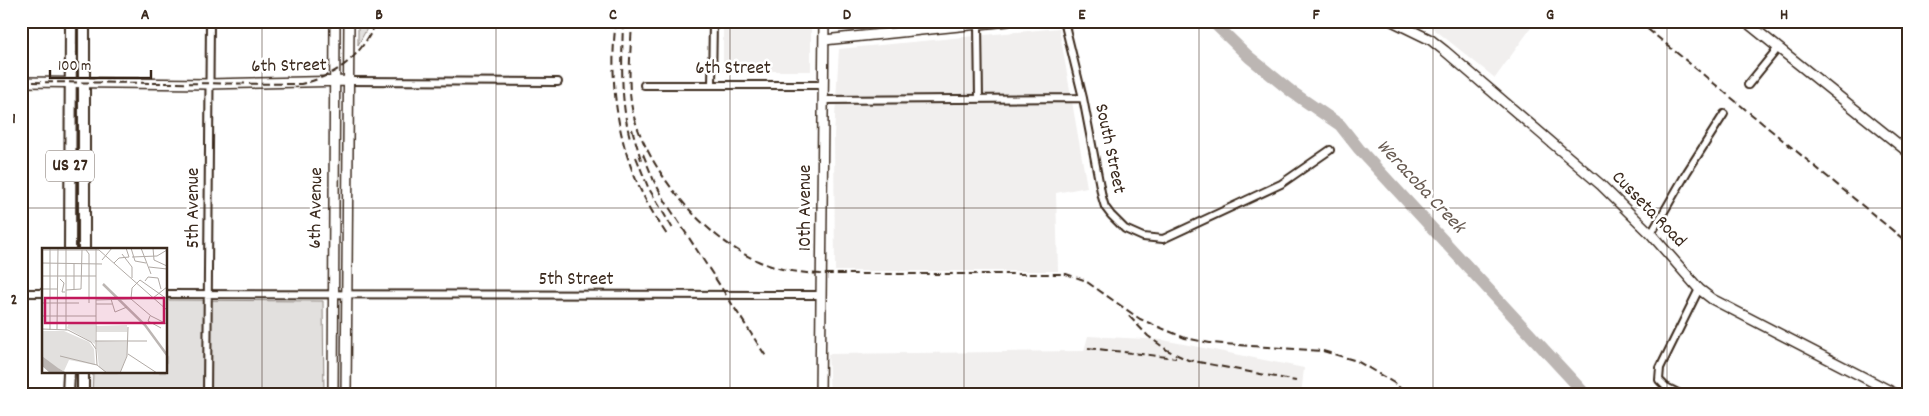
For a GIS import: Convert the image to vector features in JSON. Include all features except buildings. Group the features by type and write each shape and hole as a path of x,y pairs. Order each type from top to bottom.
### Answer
{"main road":[{"name":"US 27","path":"70,248 71,21"},
{"name":"US 27","path":"84,21 84,248"},
{"name":"6th Avenue","path":"332,395 335,21"},
{"name":"6th Avenue","path":"346,395 349,21"},
{"name":"10th Avenue","path":"820,395 824,21"},
{"path":"824,40 1008,21"},
{"name":"Cusseta Road","path":"1392,21 1431,40 1602,184 1651,234 1699,289 1726,307 1898,395"},
{"path":"1745,21 1908,152"},
{"name":"6th Street","path":"21,82 209,84 348,82"},
{"path":"68,395 69,374"},
{"path":"83,374 83,395"}],"street":[{"name":"5th Avenue","path":"207,395 210,21"},
{"path":"712,85 713,21"},
{"path":"1064,21 1083,98"},
{"path":"978,24 979,99"},
{"path":"1748,85 1778,48"},
{"name":"6th Street","path":"348,82 558,82"},
{"name":"6th Street","path":"644,85 823,85"},
{"name":"South Street","path":"823,100 1083,98 1105,206 1121,226 1143,237 1163,239 1281,184 1330,150"},
{"path":"1651,234 1724,114"},
{"path":"1682,395 1666,387 1659,380 1660,368 1699,289"},
{"path":"21,293 42,293"},
{"path":"168,294 209,294"},
{"name":"5th Street","path":"209,294 332,296 821,295"}],"shaded area":[{"path":"358,21 371,21 358,45"},
{"path":"723,21 811,21 811,71 723,71"},
{"path":"1424,21 1536,21 1495,78"},
{"path":"1059,28 1087,187 1056,193 1058,271 835,271 834,135 839,49"},
{"path":"168,300 323,301 324,395 92,395 93,374 168,374"},
{"path":"1088,336 1163,340 1304,368 1301,395 830,395 828,354 1084,351"}],"waterway":[{"name":"Weracoba Creek","path":"1212,21 1249,57 1292,92 1340,125 1359,149 1586,395"}],"railway":[{"path":"21,82 301,84 327,75 347,63 363,45 377,21"},
{"path":"616,21 613,61 619,124 630,164 640,189 667,235"},
{"path":"623,21 623,95 630,138"},
{"path":"632,21 630,94 634,117 653,159 666,181 699,220 718,237 758,261 773,267 821,274 1066,274 1084,280 1140,319 1185,338 1210,343 1323,351 1357,361 1394,383 1408,395"},
{"path":"1638,21 1908,243"},
{"path":"632,129 642,163"},
{"path":"643,154 654,181 667,204 767,358"},
{"path":"636,157 648,187 673,229"},
{"path":"1129,316 1148,336 1167,350 1188,360 1296,381"},
{"path":"1088,348 1176,358"}]}
